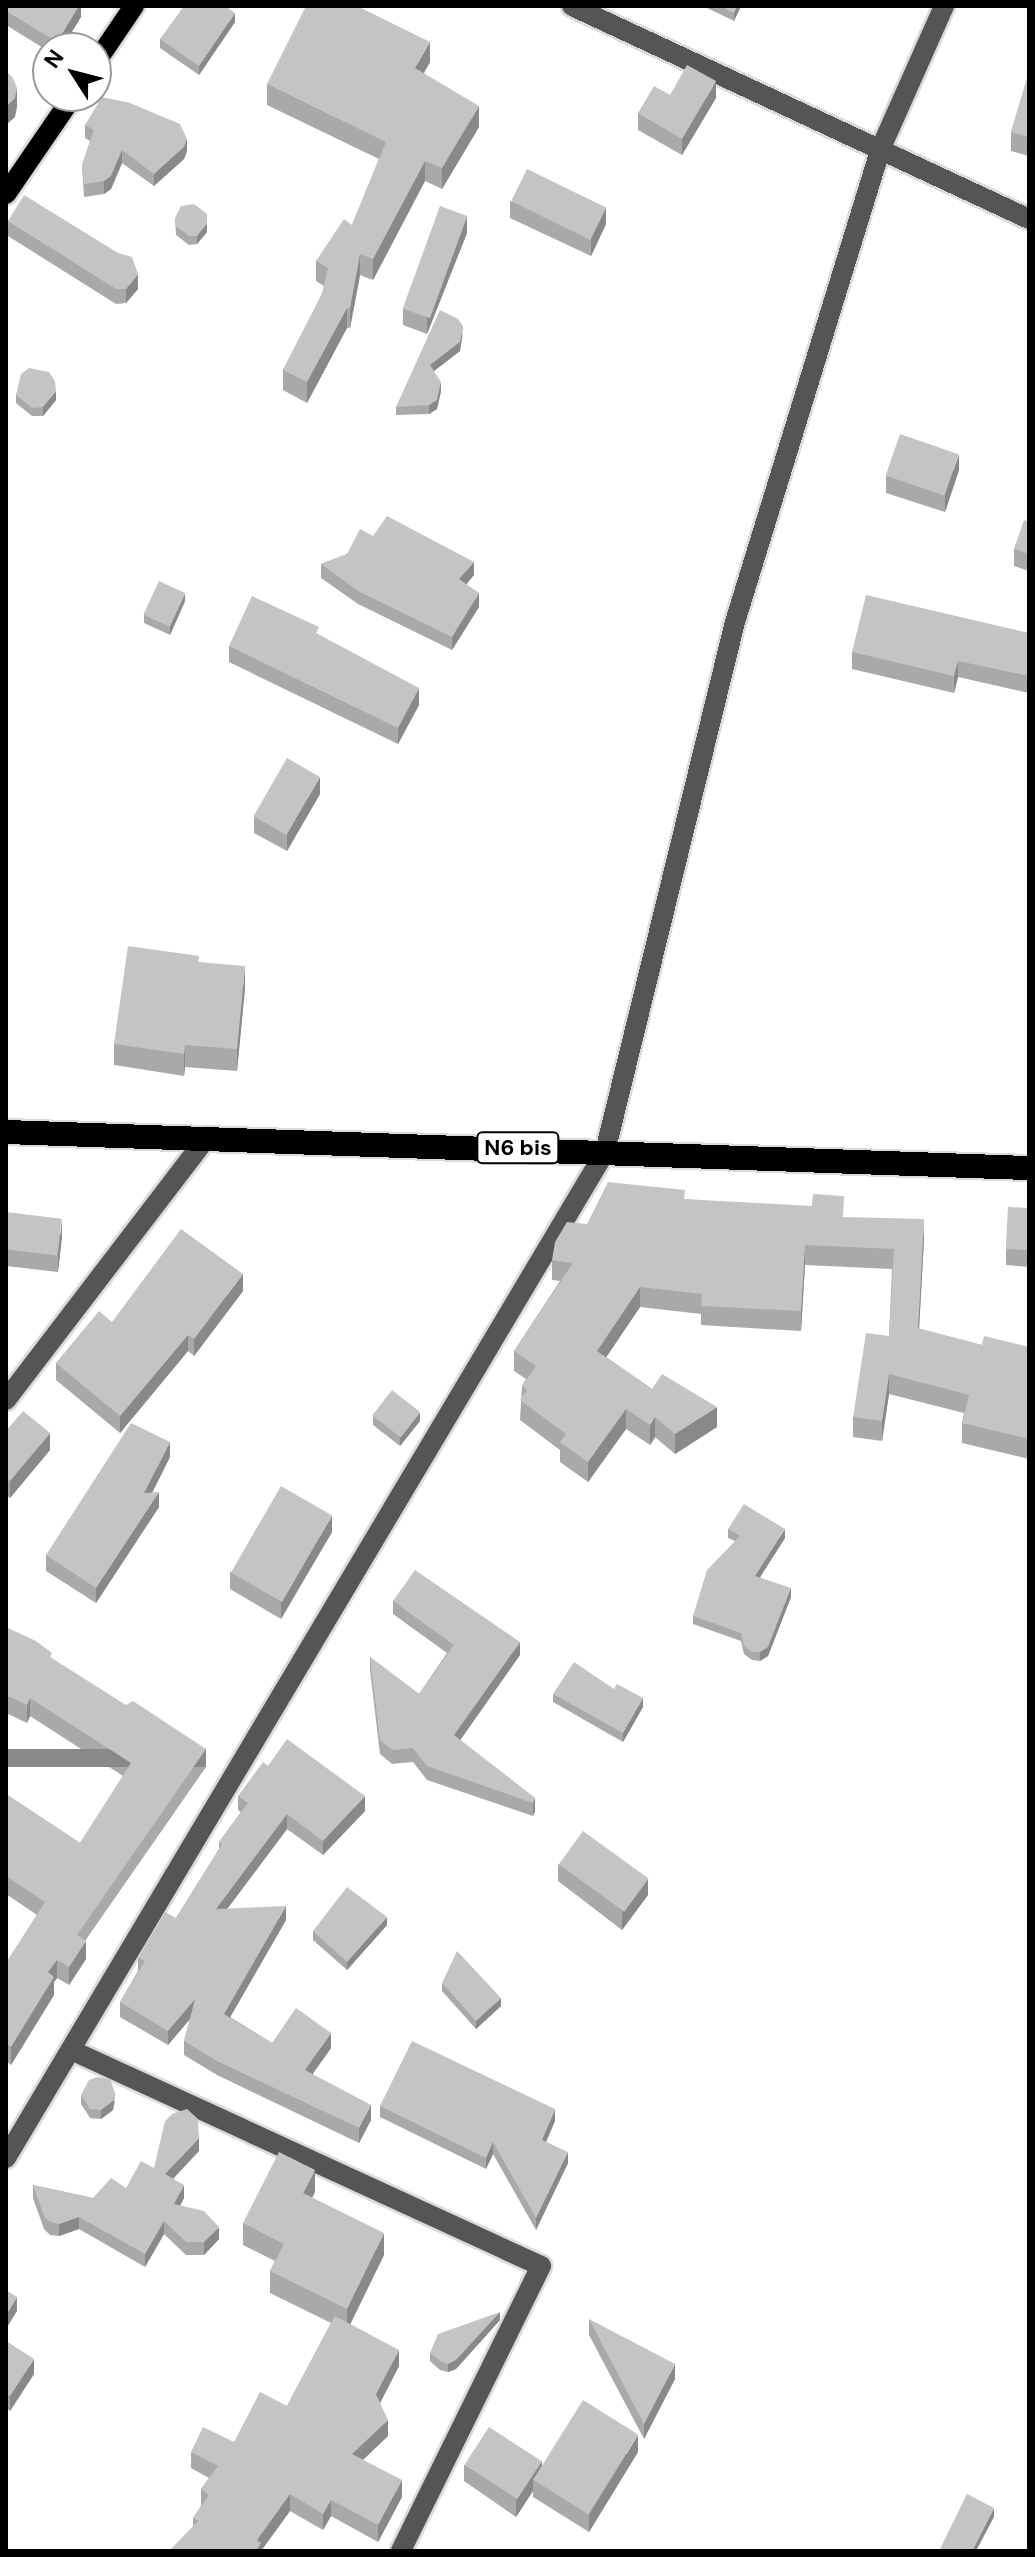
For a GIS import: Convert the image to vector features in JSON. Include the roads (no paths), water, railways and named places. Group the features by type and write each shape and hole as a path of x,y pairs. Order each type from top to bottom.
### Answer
{"highway":[{"name":"N6 bis","path":"6,1132 1029,1168"}],"main road":[{"path":"112,38 134,6"},
{"path":"6,194 62,112"}],"street":[{"path":"572,6 1029,219"},
{"path":"6,2158 605,1152 735,622 880,150 944,6"},
{"path":"6,1400 207,1137"},
{"path":"71,2050 541,2266 401,2551"}]}
